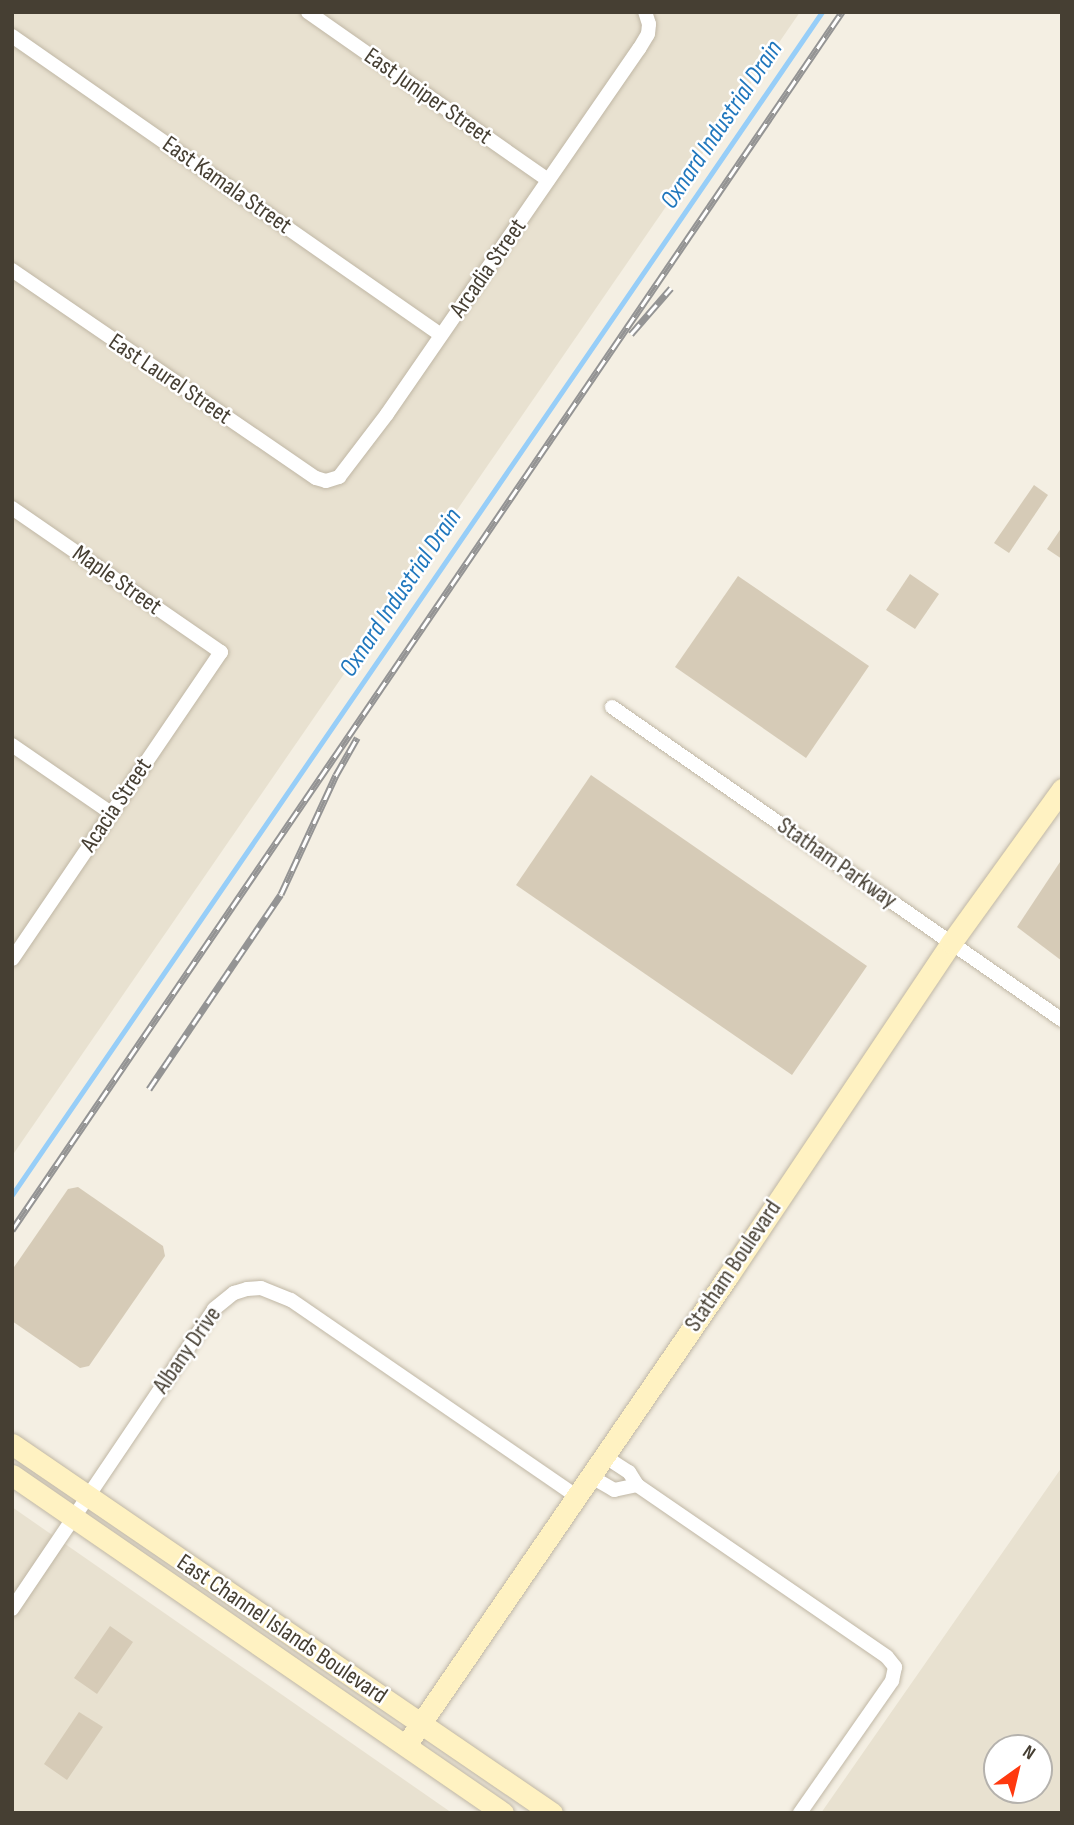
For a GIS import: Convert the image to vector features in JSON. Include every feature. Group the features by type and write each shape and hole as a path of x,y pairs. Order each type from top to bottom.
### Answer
{"main road":[{"name":"Statham Boulevard","path":"406,1745 729,1276 951,943 1062,789"},
{"name":"East Channel Islands Boulevard","path":"12,1444 552,1813"},
{"name":"East Channel Islands Boulevard","path":"12,1475 503,1813"}],"street":[{"name":"East Juniper Street","path":"308,12 548,180"},
{"name":"Arcadia Street","path":"331,480 347,471 639,49 648,34 649,24 645,12"},
{"name":"East Kamala Street","path":"12,36 441,335"},
{"name":"East Laurel Street","path":"12,270 316,478 331,480"},
{"name":"Maple Street","path":"12,508 221,652"},
{"name":"Acacia Street","path":"12,958 221,652"},
{"name":"Statham Parkway","path":"612,707 1062,1020"},
{"path":"12,745 111,813"},
{"name":"Albany Drive","path":"12,1609 72,1516 214,1309 233,1293 261,1288 291,1300 576,1496"},
{"path":"604,1456 623,1467 638,1485 887,1657 895,1667 892,1682 800,1813"},
{"path":"590,1476 614,1490 638,1485"}],"shaded area":[{"path":"12,12 800,12 12,1156"},
{"path":"1062,1467 1062,1813 821,1813"},
{"path":"12,1507 452,1813 12,1813"}],"building":[{"path":"1034,485 1048,495 1009,553 994,543"},
{"path":"1062,527 1062,559 1047,549"},
{"path":"910,574 939,594 915,629 886,610"},
{"path":"738,576 869,666 806,758 675,667"},
{"path":"591,775 867,966 792,1075 516,885"},
{"path":"1062,859 1062,961 1017,927"},
{"path":"78,1187 163,1246 165,1256 89,1366 80,1368 12,1321 12,1270 68,1189"},
{"path":"110,1626 133,1642 97,1694 74,1678"},
{"path":"79,1712 103,1727 67,1780 44,1764"}],"waterway":[{"name":"Oxnard Industrial Drain","path":"12,1195 822,12"}],"railway":[{"path":"12,1230 842,12"},
{"path":"631,334 671,288"},
{"path":"149,1089 281,894 336,775 357,738"}]}
